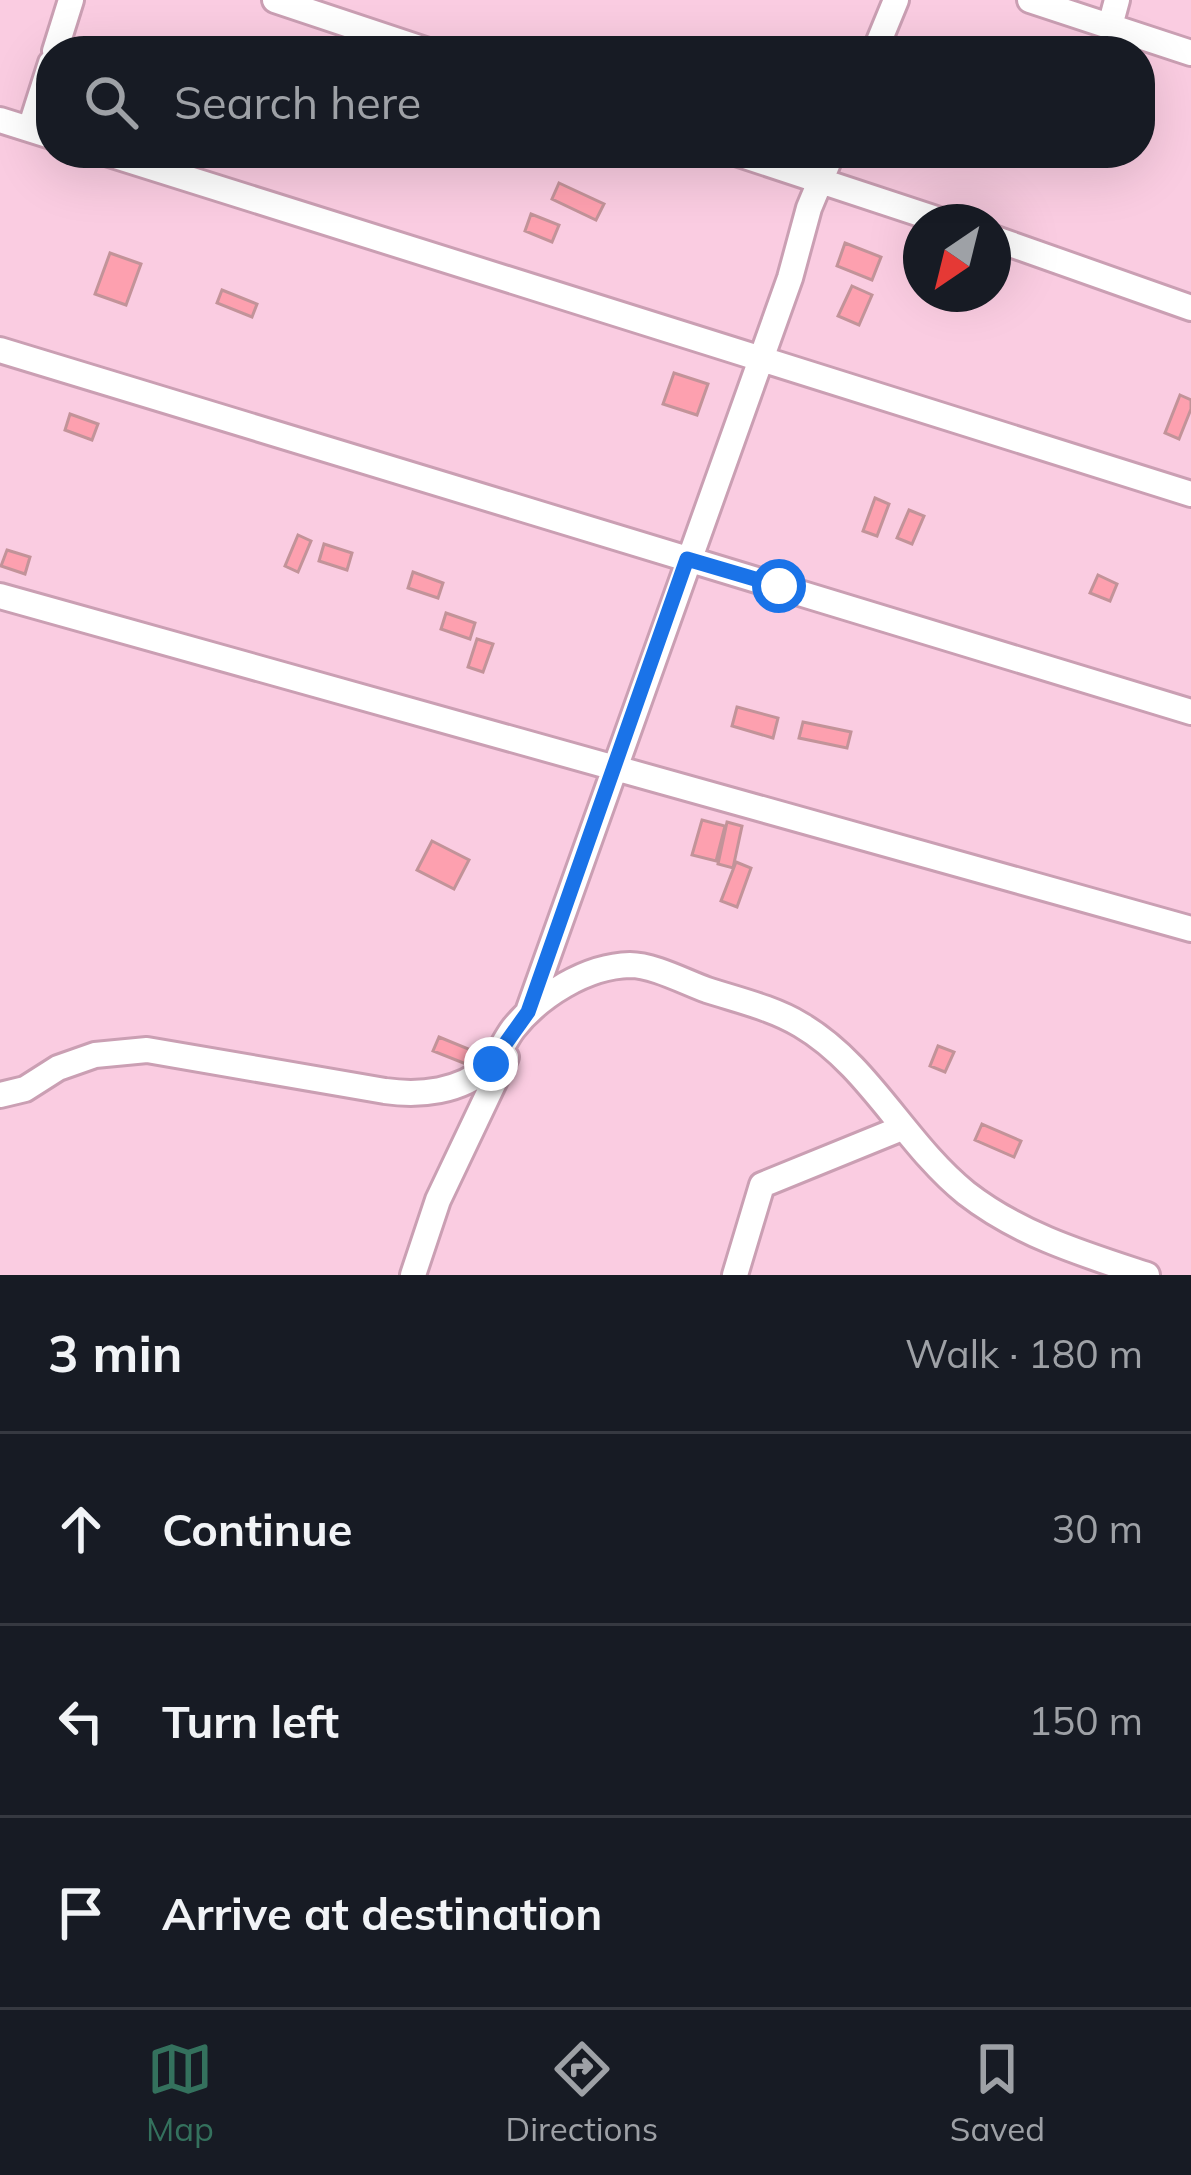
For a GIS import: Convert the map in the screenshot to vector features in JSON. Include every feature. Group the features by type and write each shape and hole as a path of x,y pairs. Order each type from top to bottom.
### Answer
{"street":[{"path":"60,36 71,0"},
{"path":"274,0 383,36"},
{"path":"881,36 896,0"},
{"path":"1030,0 1141,36"},
{"path":"1110,26 1117,0"},
{"path":"1155,40 1191,52"},
{"path":"0,120 36,132"},
{"path":"154,168 1191,494"},
{"path":"781,168 903,208"},
{"path":"413,1275 438,1200 528,1012 826,168"},
{"path":"1011,244 1191,308"},
{"path":"0,350 1191,712"},
{"path":"0,596 1191,929"},
{"path":"0,1095 25,1089 95,1055 147,1050 385,1091 425,1093 461,1083 491,1064 528,1012 562,987 584,976 633,965 801,1024 829,1045 884,1102 945,1174 998,1215 1062,1247 1147,1275"},
{"path":"735,1275 762,1185 902,1128"}],"building":[{"path":"559,183 604,204 596,220 552,199"},
{"path":"531,214 559,225 552,242 525,231"},
{"path":"845,243 881,257 872,280 837,266"},
{"path":"110,253 141,264 126,305 95,294"},
{"path":"852,286 872,295 859,325 838,316"},
{"path":"222,290 257,304 252,317 217,303"},
{"path":"674,373 708,384 697,415 663,404"},
{"path":"1180,395 1191,400 1191,409 1179,439 1165,433"},
{"path":"70,414 98,424 92,440 65,430"},
{"path":"875,498 889,504 877,536 863,531"},
{"path":"909,510 924,516 912,544 897,538"},
{"path":"298,535 311,541 298,572 285,566"},
{"path":"324,544 352,553 347,570 319,561"},
{"path":"7,550 30,557 25,574 1,566"},
{"path":"413,572 443,583 438,598 408,588"},
{"path":"1098,575 1117,584 1110,601 1090,593"},
{"path":"446,613 475,623 470,639 441,629"},
{"path":"477,639 493,644 483,672 468,667"},
{"path":"737,707 778,718 773,738 732,726"},
{"path":"803,722 851,732 847,748 799,738"},
{"path":"702,820 725,826 716,861 692,855"},
{"path":"727,822 742,826 733,868 718,864"},
{"path":"432,841 469,860 454,889 417,870"},
{"path":"736,862 751,868 737,907 721,901"},
{"path":"439,1037 471,1050 466,1064 433,1051"},
{"path":"938,1046 954,1052 945,1072 930,1066"},
{"path":"982,1124 1021,1141 1014,1157 975,1140"}],"route":[{"path":"491,1064 528,1012 687,559 779,586"}]}
